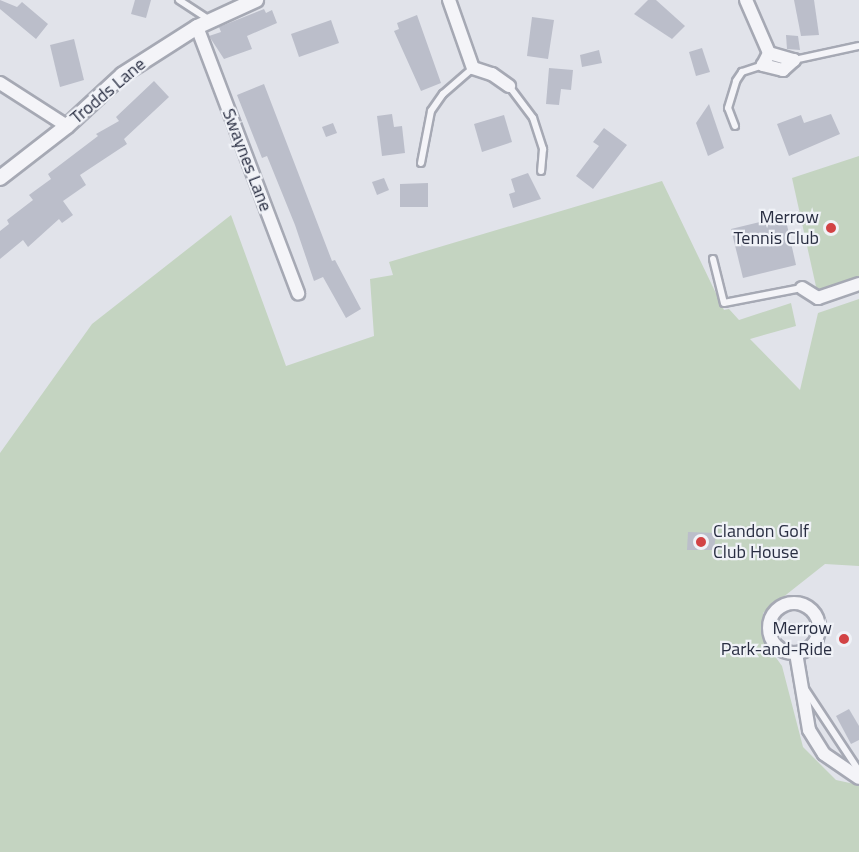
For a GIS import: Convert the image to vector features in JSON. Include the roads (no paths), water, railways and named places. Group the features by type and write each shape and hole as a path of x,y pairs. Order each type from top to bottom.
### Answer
{"street":[{"name":"Trodds Lane","path":"0,178 66,126 122,75 197,27 256,0"},
{"path":"449,0 473,68 492,74 509,86"},
{"path":"746,0 769,53"},
{"name":"Swaynes Lane","path":"197,27 297,293"},
{"path":"769,53 794,60"},
{"path":"769,53 763,65 783,70 794,60"},
{"path":"0,83 66,126"},
{"path":"801,288 818,298 859,284"},
{"path":"791,603 807,606 819,628 810,648 796,654 780,649 770,635 776,610 791,603"},
{"path":"796,654 809,730 824,754 859,778"}],"lane":[{"path":"179,0 211,21"},
{"path":"794,60 859,46"},
{"path":"735,126 728,108 736,81 742,72 763,65"},
{"path":"421,163 431,111 442,94 473,68"},
{"path":"509,86 533,118 543,149 541,171"},
{"path":"713,259 724,303 801,288"},
{"path":"801,682 859,771"}],"place":[{"name":"Merrow Tennis Club","path":"831,228"},
{"name":"Clandon Golf Club House","path":"701,542"},
{"name":"Merrow Park-and-Ride","path":"844,639"}]}
